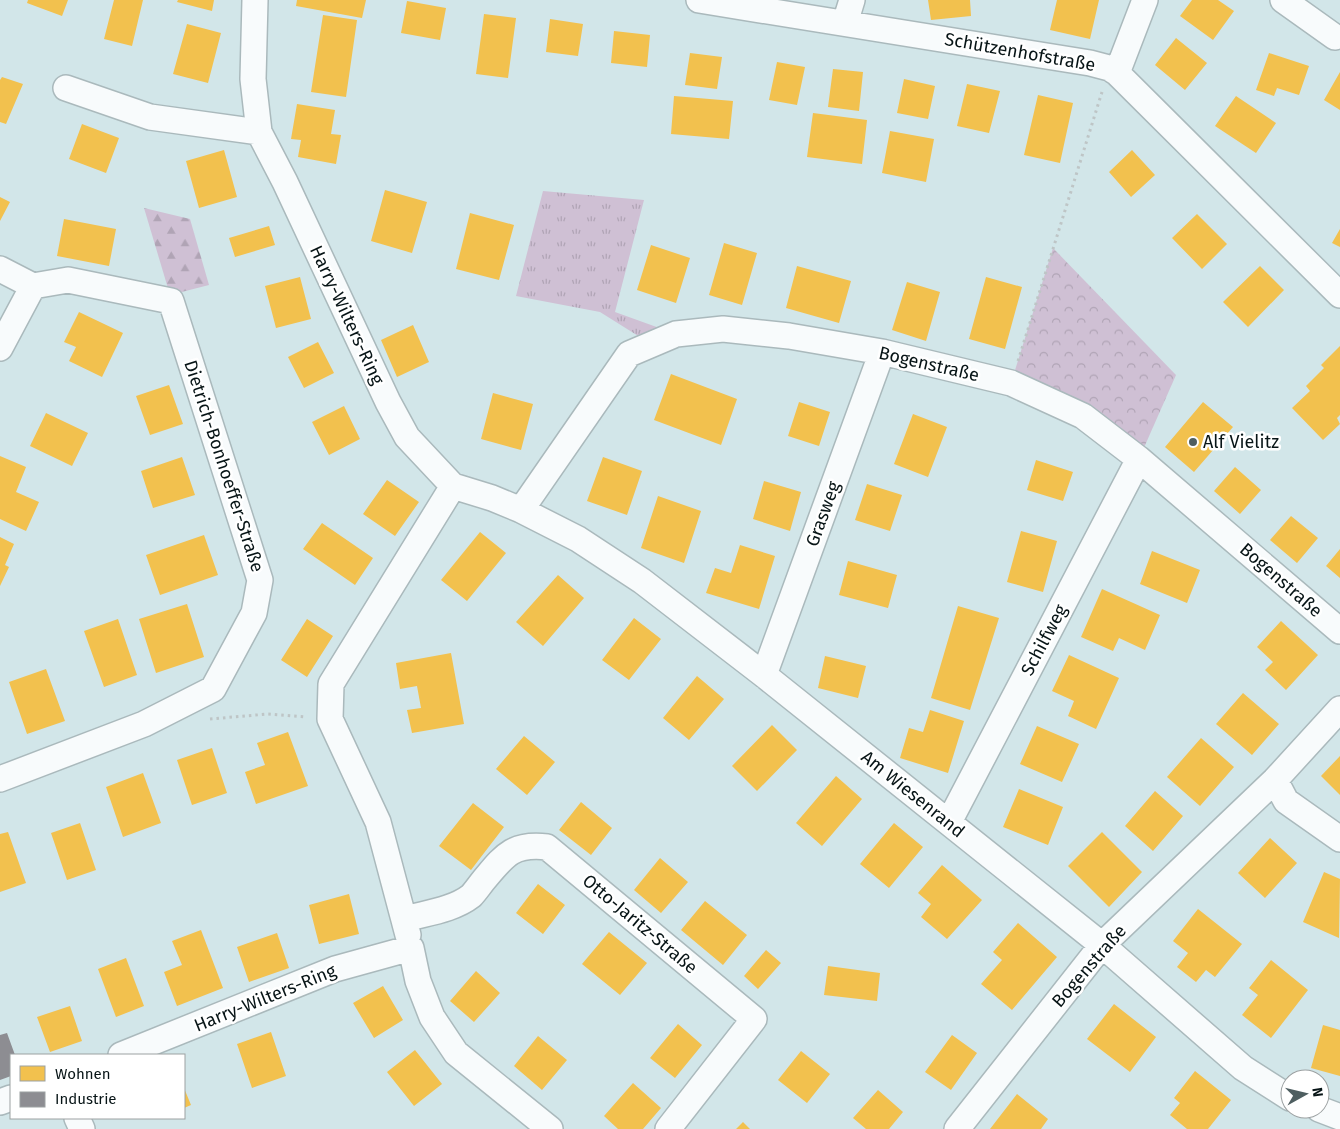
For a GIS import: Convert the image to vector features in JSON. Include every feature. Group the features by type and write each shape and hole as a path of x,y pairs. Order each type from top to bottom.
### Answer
{"street":[{"name":"Harry-Wilters-Ring","path":"255,0 253,79 259,132 293,199 388,402 407,437 453,486 492,498 521,510"},
{"name":"Schützenhofstraße","path":"699,0 849,12 1090,63 1113,71 1340,295"},
{"path":"1113,71 1145,0"},
{"path":"1282,0 1335,37"},
{"path":"66,88 150,117 259,132"},
{"path":"0,268 33,286 0,348"},
{"name":"Dietrich-Bonhoeffer-Straße","path":"0,779 144,724 213,689 254,613 260,580 171,301 68,280 33,286"},
{"name":"Bogenstraße","path":"521,510 629,354 676,334 723,329 788,336 882,352 1011,383 1083,416 1139,459 1340,631"},
{"name":"Grasweg","path":"764,675 882,352"},
{"name":"Schilfweg","path":"949,822 1139,459"},
{"path":"453,486 331,684 330,719 378,822 405,919 418,981 432,1017 456,1053 550,1129"},
{"name":"Am Wiesenrand","path":"521,510 578,539 642,580 1102,945 1242,1068 1280,1092"},
{"name":"Bogenstraße","path":"957,1129 1102,945 1275,780 1340,709"},
{"path":"1275,780 1286,802 1340,838"},
{"name":"Otto-Jaritz-Straße","path":"405,919 454,905 471,896 497,864 515,849 531,845 547,847 754,1019 668,1129"},
{"name":"Harry-Wilters-Ring","path":"123,1054 335,968 411,948"}],"path":[{"path":"1011,383 1113,71"},
{"path":"201,720 268,714 330,719"}],"green space":[{"path":"543,191 644,200 615,312 676,334 651,344 600,312 516,296"},
{"path":"144,208 190,219 209,285 170,295"},
{"path":"1053,248 1176,375 1139,459 1011,383"}],"building: Wohnen":[{"path":"28,0 68,0 62,16 27,3"},
{"path":"114,0 143,0 132,46 104,39"},
{"path":"178,0 214,0 212,11 177,2"},
{"path":"297,0 366,0 362,18 296,6"},
{"path":"928,0 970,0 971,16 931,20"},
{"path":"1057,0 1099,0 1090,39 1050,30"},
{"path":"1192,0 1218,0 1234,11 1213,40 1180,16"},
{"path":"407,1 446,8 440,40 401,33"},
{"path":"484,14 516,18 508,78 476,74"},
{"path":"323,15 357,20 346,97 311,92"},
{"path":"550,19 583,24 578,56 546,52"},
{"path":"187,24 221,33 208,83 173,74"},
{"path":"614,31 650,35 647,67 611,63"},
{"path":"1176,38 1207,63 1185,90 1155,65"},
{"path":"690,53 722,57 717,89 685,85"},
{"path":"1269,53 1309,66 1299,95 1277,88 1274,96 1256,90"},
{"path":"777,62 805,67 797,105 769,100"},
{"path":"833,69 863,72 859,111 828,107"},
{"path":"1340,72 1340,110 1324,100"},
{"path":"2,77 23,84 6,124 0,122 0,80"},
{"path":"904,79 935,86 928,119 897,113"},
{"path":"967,84 1000,91 989,133 957,126"},
{"path":"1038,95 1073,103 1060,163 1024,155"},
{"path":"674,96 733,101 729,139 671,134"},
{"path":"1236,96 1276,123 1256,153 1215,126"},
{"path":"297,104 335,110 331,134 341,135 336,164 298,157 301,140 291,139"},
{"path":"813,113 867,120 862,164 807,157"},
{"path":"82,124 119,138 106,173 69,159"},
{"path":"890,131 934,139 926,182 882,173"},
{"path":"224,150 237,197 199,208 186,161"},
{"path":"1132,150 1155,175 1131,197 1109,172"},
{"path":"385,190 427,202 412,253 371,241"},
{"path":"0,197 10,202 0,221"},
{"path":"470,213 514,225 499,280 456,269"},
{"path":"1197,214 1227,244 1202,269 1172,238"},
{"path":"64,219 116,229 109,266 57,256"},
{"path":"269,226 275,245 235,257 229,238"},
{"path":"1340,229 1340,247 1332,243"},
{"path":"724,243 757,253 742,305 709,295"},
{"path":"651,245 690,258 676,303 637,290"},
{"path":"797,266 851,281 839,323 786,308"},
{"path":"1260,266 1284,290 1248,327 1223,302"},
{"path":"300,277 311,319 276,328 265,286"},
{"path":"986,277 1022,287 1005,349 969,339"},
{"path":"907,282 940,292 926,341 892,330"},
{"path":"79,312 123,333 102,377 69,361 76,347 64,342"},
{"path":"413,325 429,362 397,377 381,340"},
{"path":"318,342 334,373 304,388 288,357"},
{"path":"1340,346 1340,415 1337,418 1340,424 1323,440 1292,408 1310,391 1306,386 1324,368 1321,365"},
{"path":"671,374 737,399 721,445 654,420"},
{"path":"169,385 183,424 150,435 136,396"},
{"path":"493,393 533,404 521,450 481,439"},
{"path":"799,402 830,412 819,446 788,436"},
{"path":"1203,402 1233,427 1194,472 1165,447"},
{"path":"344,406 360,439 329,455 312,422"},
{"path":"46,413 88,433 72,466 30,446"},
{"path":"913,414 947,427 928,477 894,464"},
{"path":"0,456 26,467 16,492 39,502 26,531 0,519"},
{"path":"182,457 195,495 153,508 141,471"},
{"path":"603,457 642,471 627,515 587,501"},
{"path":"1036,460 1073,472 1063,501 1027,490"},
{"path":"1235,467 1261,490 1240,514 1214,491"},
{"path":"387,480 419,502 395,536 363,514"},
{"path":"764,481 801,492 790,531 753,519"},
{"path":"867,484 902,495 890,531 855,520"},
{"path":"658,496 701,511 684,563 641,548"},
{"path":"1291,516 1318,538 1297,563 1270,540"},
{"path":"322,523 373,558 355,585 303,549"},
{"path":"1021,531 1057,541 1043,592 1007,582"},
{"path":"480,532 506,553 467,601 441,580"},
{"path":"204,535 218,575 160,595 146,555"},
{"path":"0,537 14,544 5,565 9,567 0,586"},
{"path":"740,545 775,556 759,609 706,593 715,568 731,573"},
{"path":"1340,549 1340,578 1326,566"},
{"path":"1152,551 1200,570 1187,603 1140,584"},
{"path":"848,561 897,575 888,608 839,595"},
{"path":"558,575 584,598 543,646 516,622"},
{"path":"1102,589 1160,615 1145,650 1119,638 1113,651 1081,637"},
{"path":"187,604 204,657 156,673 139,619"},
{"path":"958,606 999,618 970,710 931,698"},
{"path":"634,618 661,639 629,680 602,660"},
{"path":"118,619 137,675 104,687 84,631"},
{"path":"307,619 333,636 307,677 281,660"},
{"path":"1281,621 1318,655 1286,690 1265,670 1273,662 1257,647"},
{"path":"451,653 464,724 412,733 407,710 421,708 417,686 400,689 396,663"},
{"path":"1069,655 1119,678 1096,729 1068,716 1074,701 1052,691"},
{"path":"825,656 866,666 858,698 818,688"},
{"path":"46,669 65,721 27,734 9,682"},
{"path":"697,676 724,699 689,740 663,718"},
{"path":"1243,693 1279,724 1252,755 1216,724"},
{"path":"930,710 964,721 948,773 900,758 909,728 923,732"},
{"path":"772,725 797,750 757,791 732,766"},
{"path":"1037,726 1079,744 1062,782 1020,764"},
{"path":"288,732 308,786 256,804 245,772 265,765 257,743"},
{"path":"524,736 555,762 527,795 496,769"},
{"path":"1201,738 1234,767 1200,806 1167,777"},
{"path":"212,748 227,793 192,805 177,760"},
{"path":"1340,756 1340,795 1321,776"},
{"path":"143,773 161,823 123,837 106,787"},
{"path":"836,776 862,799 822,846 796,823"},
{"path":"1019,789 1063,807 1048,845 1003,827"},
{"path":"1155,791 1183,816 1153,851 1125,826"},
{"path":"581,802 612,828 591,855 559,830"},
{"path":"473,803 504,827 471,870 439,846"},
{"path":"80,823 96,870 67,880 51,833"},
{"path":"894,823 923,847 889,888 860,864"},
{"path":"8,832 26,883 0,892 0,834"},
{"path":"1102,832 1142,872 1109,907 1068,866"},
{"path":"1270,838 1297,863 1265,898 1238,873"},
{"path":"660,858 688,882 661,913 634,890"},
{"path":"942,865 982,900 947,939 921,917 931,904 918,893"},
{"path":"1324,872 1340,879 1339,938 1303,922"},
{"path":"538,884 565,905 543,934 516,913"},
{"path":"349,894 359,934 319,944 309,905"},
{"path":"705,901 747,935 723,965 681,930"},
{"path":"1198,909 1242,944 1215,977 1206,970 1196,982 1177,967 1188,953 1173,941"},
{"path":"1018,923 1057,957 1012,1010 981,984 1002,960 993,952"},
{"path":"201,930 223,988 177,1006 164,972 182,965 172,941"},
{"path":"609,932 647,963 620,995 582,964"},
{"path":"277,933 289,968 249,982 237,947"},
{"path":"766,950 781,963 758,989 744,976"},
{"path":"126,958 144,1006 116,1017 98,969"},
{"path":"1271,960 1308,990 1271,1038 1242,1015 1258,995 1249,988"},
{"path":"828,966 880,973 877,1001 824,995"},
{"path":"476,971 500,993 474,1022 450,1001"},
{"path":"383,986 403,1020 374,1038 353,1003"},
{"path":"1114,1004 1156,1037 1130,1072 1087,1039"},
{"path":"70,1006 82,1041 50,1052 37,1017"},
{"path":"678,1024 702,1045 675,1078 650,1058"},
{"path":"1323,1025 1340,1030 1340,1076 1330,1073 1330,1069 1311,1068"},
{"path":"271,1032 286,1076 252,1088 237,1044"},
{"path":"952,1035 977,1053 951,1090 925,1072"},
{"path":"538,1036 567,1060 542,1090 514,1066"},
{"path":"415,1050 442,1084 414,1106 387,1072"},
{"path":"801,1051 830,1074 807,1103 778,1080"},
{"path":"1195,1071 1231,1100 1208,1129 1187,1129 1170,1115 1180,1103 1174,1098"},
{"path":"633,1083 661,1108 643,1129 618,1129 604,1116"},
{"path":"185,1090 191,1105 185,1108"},
{"path":"878,1090 903,1112 889,1129 866,1129 853,1118"},
{"path":"1017,1094 1048,1119 1041,1129 990,1129"},
{"path":"743,1122 750,1129 736,1129"}],"building: Industrie":[{"path":"7,1033 15,1054 10,1054 10,1076 0,1080 0,1035"}],"place":[{"name":"Alf Vielitz","path":"1193,442"}]}
